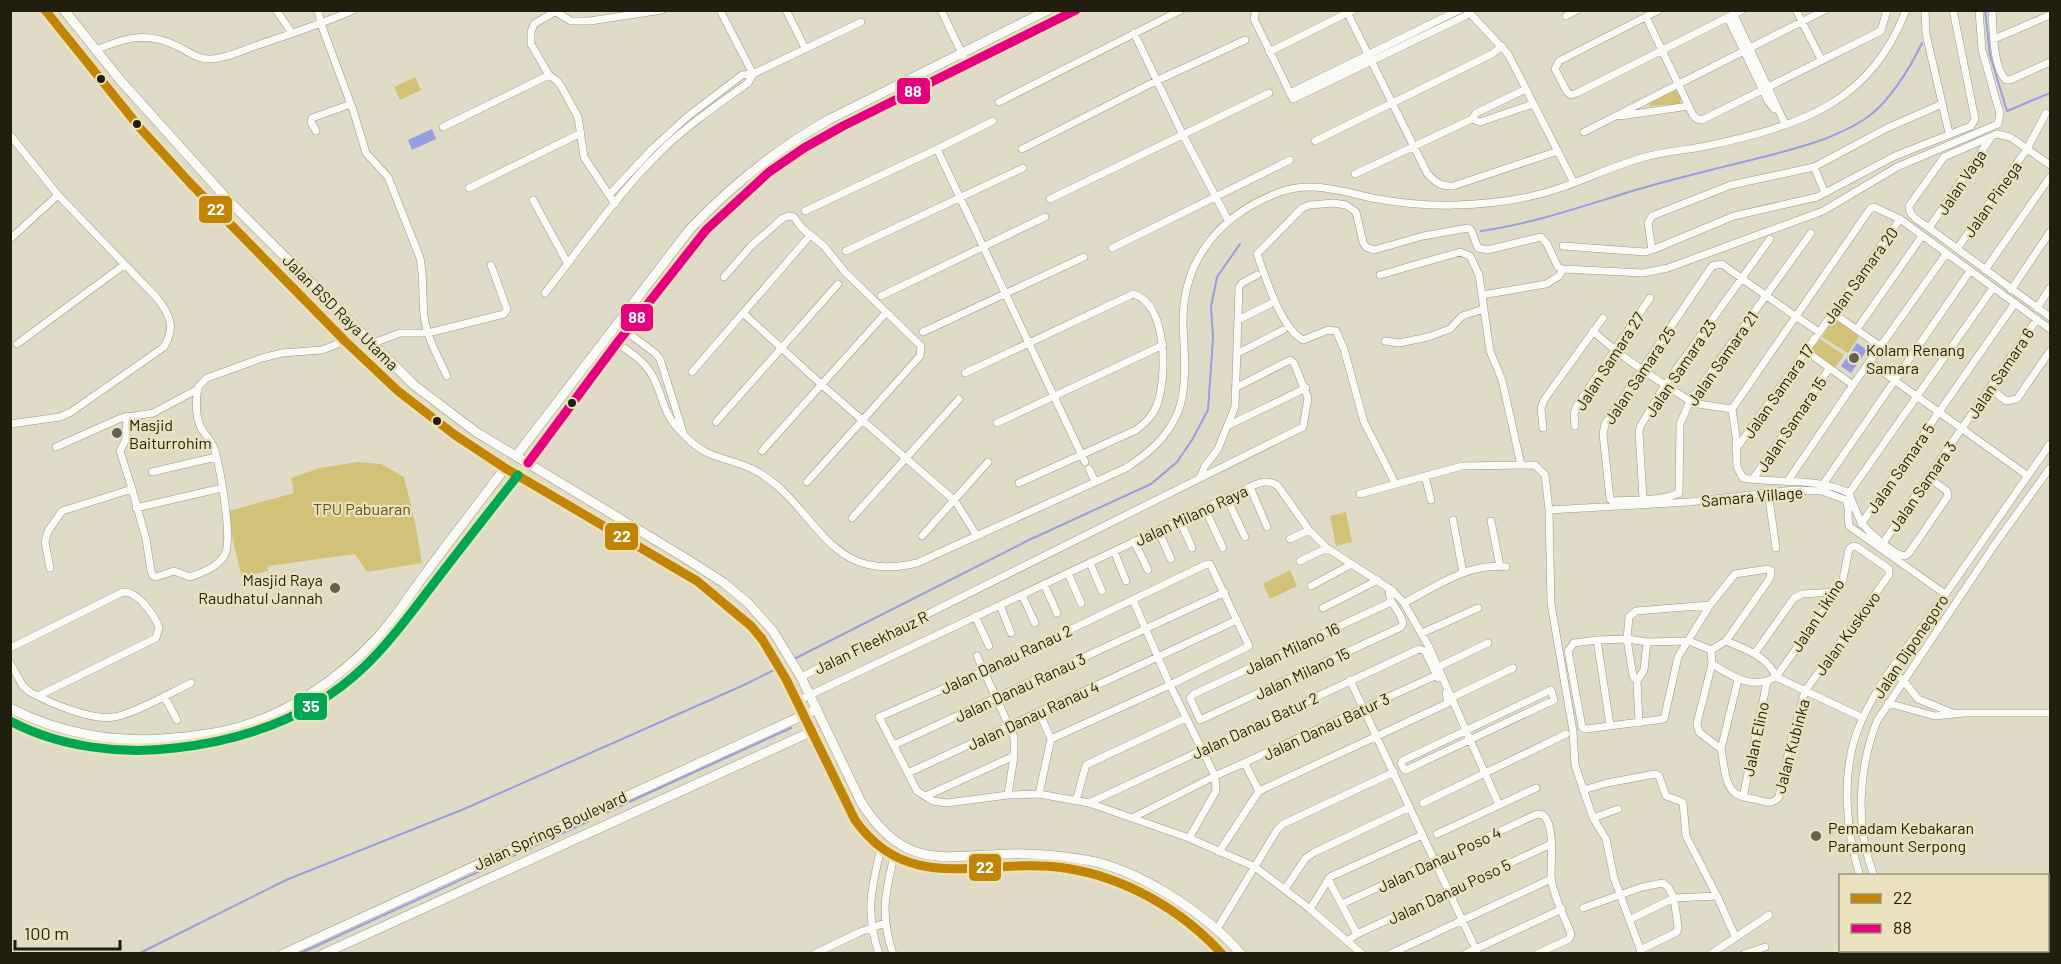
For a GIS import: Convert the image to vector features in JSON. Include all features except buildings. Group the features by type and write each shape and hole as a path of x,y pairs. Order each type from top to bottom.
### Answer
{"main road":[{"name":"Jalan BSD Raya Utama","path":"45,10 140,128 218,212 345,341 423,412 505,468 697,581 751,626 786,679 855,820 870,839 881,848 907,862 933,869 1040,866 1092,874 1124,885 1159,903 1208,939 1222,954"},
{"name":"Jalan BSD Raya Utama","path":"64,10 96,50 228,200 370,344 414,385 476,432 724,583 760,615 784,647 800,675 861,802 873,821 889,838 910,850 930,857 1031,854 1096,863 1153,886 1184,905 1217,929 1241,954"},
{"path":"516,456 665,260 708,210 751,172 813,128 1048,10"},
{"path":"528,463 680,262 717,218 769,172 804,148 843,126 1076,10"},
{"path":"218,212 228,200"},
{"path":"708,210 717,218"},
{"path":"10,708 52,725 86,735 121,739 156,740 232,729 265,718 316,690 339,673 377,638 505,468"},
{"path":"10,721 52,738 124,751 203,745 239,738 273,726 345,684 385,645 518,475"},
{"path":"399,609 409,616"},
{"name":"Jalan Springs Boulevard","path":"283,954 817,709"},
{"name":"Jalan Springs Boulevard","path":"323,954 344,949 602,826 825,725"},
{"path":"594,810 602,826"},
{"path":"1092,874 1096,863"}],"street":[{"path":"276,10 292,33"},
{"path":"318,10 366,153 388,177 420,258 423,272 424,317 428,333 447,376"},
{"path":"96,50 126,39 148,37 164,39 196,57 208,59 231,54 321,24 353,10"},
{"path":"615,204 584,157 578,117 561,86 549,75 531,44 531,32 534,24 557,11 571,21 662,10"},
{"path":"720,10 753,74"},
{"path":"786,10 806,48"},
{"path":"940,10 967,64"},
{"path":"999,102 1181,10"},
{"path":"1256,10 1254,19 1292,96 1468,12 1502,46 1574,183"},
{"path":"1370,58 1459,10"},
{"path":"1566,16 1577,10"},
{"path":"1659,10 1558,61 1555,69 1567,92 1571,95 1577,93 1742,10"},
{"path":"1796,10 1821,59"},
{"path":"1584,132 1825,10"},
{"path":"1646,17 1693,115 1702,120 1881,31 1887,10"},
{"path":"617,343 645,364 670,418 683,434 699,447 714,456 758,472 793,501 819,534 851,559 886,567 907,566 928,560 1126,468 1148,453 1163,438 1178,412 1183,392 1184,301 1189,279 1201,252 1228,220 1258,202 1289,189 1328,187 1414,204 1454,205 1511,200 1554,190 1645,157 1711,145 1784,124 1829,106 1856,88 1882,57 1899,29 1906,10"},
{"path":"1925,10 1926,34 1949,133"},
{"path":"1563,246 1645,252 1652,250 1734,216 1825,193 1895,156 1971,126 1975,119 1953,10"},
{"path":"1478,248 1487,250 1541,237 1548,244 1558,267 1563,269 1643,273 1668,268 1823,211 1898,167 1996,126 2001,118 1982,50 1979,10"},
{"path":"1992,10 1994,39 2001,76 2010,80 2050,62"},
{"path":"1269,52 1349,12 1427,173 1444,187 1558,151"},
{"path":"1994,39 2050,15"},
{"path":"1731,16 1784,124"},
{"path":"609,195 652,149 687,117 742,75 753,74 861,22"},
{"path":"1134,33 1183,135 1228,220"},
{"path":"1022,149 1156,81 1245,40"},
{"path":"1315,141 1492,54 1502,46"},
{"path":"545,293 615,204 658,154 692,123 748,83 753,74"},
{"path":"443,127 549,75"},
{"path":"1355,174 1472,119 1476,113 1526,89"},
{"path":"1050,199 1269,93"},
{"path":"316,130 311,122 312,118 351,104"},
{"path":"1472,119 1480,122 1533,104"},
{"path":"1652,250 1648,223 1652,216 1731,185 1814,167 1887,128 1942,104"},
{"path":"1611,118 1689,106"},
{"name":"Jalan Pinega","path":"1957,249 2027,149 2046,113"},
{"path":"805,211 993,121"},
{"path":"469,188 580,133"},
{"path":"2050,165 2005,134 1992,136 1944,157 1908,210 1910,214 2050,318"},
{"path":"10,135 58,195 157,298 164,308 171,335 164,347 71,412 60,417 10,424"},
{"name":"Jalan Vaga","path":"1929,228 1992,136"},
{"path":"937,149 1095,481"},
{"path":"1112,248 1290,160"},
{"path":"1814,167 1825,193"},
{"path":"846,251 1023,168"},
{"path":"1985,270 2050,177"},
{"path":"10,239 58,195"},
{"path":"533,200 568,264"},
{"path":"1395,483 1364,422 1344,349 1336,331 1328,330 1306,340 1299,338 1280,311 1257,254 1302,208 1333,203 1346,204 1356,212 1363,242 1369,249 1374,250 1423,236 1468,228 1478,248"},
{"path":"1928,477 1947,491 1948,496 1905,556 1898,555 1866,530 1861,524 1849,493 1824,483 1743,478 1738,472 1736,436 1731,409 1870,209 1880,208 1900,219 2050,328"},
{"path":"724,277 751,246 783,218 794,217 824,246 845,272 920,343 922,350 920,356 807,482"},
{"path":"881,296 1045,217"},
{"name":"Jalan Samara 20","path":"1819,332 1900,219"},
{"path":"2011,290 2050,232"},
{"name":"Jalan Samara 21","path":"1643,499 1674,496 1679,493 1680,424 1690,401 1811,233"},
{"path":"1857,329 1922,236"},
{"path":"692,372 807,239"},
{"name":"Jalan Samara 23","path":"1643,499 1639,432 1665,385 1770,239"},
{"path":"1470,256 1478,248"},
{"path":"1380,275 1460,252 1470,256 1479,275 1490,351 1502,380 1521,465"},
{"path":"1787,482 1946,254"},
{"path":"923,332 1084,257"},
{"name":"Jalan Samara 25","path":"1643,499 1613,501 1609,495 1603,429 1712,266 1722,264 1742,279"},
{"path":"17,344 124,265"},
{"path":"370,344 400,333 428,333 507,312 491,265"},
{"path":"1482,295 1546,284 1559,276 1563,269"},
{"path":"1824,483 1970,271"},
{"path":"1200,478 1204,466 1218,449 1235,407 1239,287 1257,275"},
{"path":"1742,279 1819,332"},
{"path":"716,422 838,284"},
{"path":"1849,493 1993,288"},
{"path":"2037,308 2050,288"},
{"path":"965,373 1132,294 1145,299 1151,308 1163,345 1161,390 1157,406 1150,419 1136,430 1019,483"},
{"name":"Jalan Samara 27","path":"1575,426 1575,410 1650,298"},
{"name":"Jalan Samara 5","path":"1861,524 2015,303"},
{"path":"1238,320 1270,304"},
{"path":"1386,341 1399,343 1428,337 1450,329 1466,314 1484,309"},
{"path":"744,313 822,385 955,501 977,536"},
{"path":"1833,313 1880,346"},
{"path":"762,451 883,316"},
{"path":"1543,428 1541,408 1544,400 1603,318"},
{"name":"Jalan Samara 6","path":"1962,428 2037,318"},
{"path":"1238,353 1283,330"},
{"path":"1593,331 1642,371 1690,401 1731,409"},
{"path":"627,332 660,359 683,434"},
{"name":"Jalan Samara 17","path":"1736,449 1819,332"},
{"path":"56,447 95,428 127,416 153,413 198,389 207,378 282,352 322,350 345,341"},
{"path":"997,423 1163,345"},
{"path":"1806,351 1853,385"},
{"path":"1990,388 2006,401 2017,399 2050,351"},
{"path":"1229,425 1306,388 1294,363 1290,360 1237,387"},
{"path":"1869,362 2028,476"},
{"name":"Jalan Samara 15","path":"1753,479 1829,369"},
{"name":"Jalan Fleekhauz R","path":"800,675 942,608 1303,427 1308,398 1306,388"},
{"path":"127,416 126,439 120,451 146,539 151,571 156,577 174,571 190,577 215,566 226,553 229,535 216,457 209,438 200,424 197,410 198,389"},
{"path":"852,518 959,399"},
{"name":"Jalan Samara 3","path":"1883,543 1962,428"},
{"name":"Jalan Diponegoro","path":"1859,874 1855,861 1847,807 1850,765 1856,734 1863,718 1891,671 2050,444"},
{"path":"152,472 216,457"},
{"path":"922,536 988,462"},
{"path":"1360,494 1462,466 1535,465 1545,474 1549,510 1551,604 1573,731 1573,759 1593,818 1607,843 1613,875 1620,895 1629,920 1641,952 1677,932 1674,898 1663,883 1642,886 1620,895 1583,908"},
{"name":"Jalan Diponegoro","path":"1873,874 1866,848 1861,816 1864,768 1872,734 1903,680 2050,468"},
{"path":"1425,476 1431,500"},
{"name":"Jalan Milano Raya","path":"797,701 1264,481 1278,486 1309,530 1327,548 1378,580 1404,603 1422,633 1437,671"},
{"path":"1250,487 1267,527"},
{"path":"136,508 222,488"},
{"path":"50,568 45,542 48,531 62,511 132,489"},
{"name":"Samara Village","path":"1549,510 1689,502 1793,490 1822,492 1846,500 1849,526 1945,594"},
{"path":"1768,492 1776,548"},
{"path":"1227,499 1245,537"},
{"path":"1205,509 1223,548"},
{"path":"1180,520 1192,548"},
{"path":"1453,520 1464,573"},
{"path":"1404,603 1464,573 1486,566 1503,566 1491,521"},
{"path":"1995,525 2004,532"},
{"path":"1158,530 1171,559"},
{"path":"1290,539 1309,530"},
{"path":"1134,541 1148,570"},
{"name":"Jalan Kuskovo","path":"1805,691 1889,575 1889,569 1857,547 1853,546 1849,549"},
{"path":"1300,561 1327,548"},
{"name":"Jalan Likino","path":"1776,677 1842,584 1849,549"},
{"path":"1114,551 1126,581"},
{"path":"1090,562 1102,591"},
{"name":"Jalan Danau Ranau 2","path":"894,745 879,717 984,671 1206,564 1212,566 1225,592"},
{"path":"1311,586 1352,564"},
{"path":"1711,650 1689,641 1647,642 1628,639 1574,643 1568,651 1582,727 1586,729 1662,721 1665,717 1678,657 1689,641 1710,605 1735,574 1763,568 1771,572 1770,578 1726,641 1711,650"},
{"path":"1068,573 1081,603"},
{"path":"1323,608 1378,580"},
{"path":"1044,584 1057,613"},
{"path":"1389,588 1391,603"},
{"path":"10,654 13,647 128,592 137,597 157,621 159,627 156,638 38,696"},
{"path":"1051,739 1249,646 1225,592"},
{"name":"Jalan Danau Ranau 3","path":"894,745 1225,592"},
{"path":"1755,653 1794,598 1802,594 1836,592"},
{"path":"1022,595 1035,623"},
{"path":"1133,600 1170,685 1215,776 1216,791 1189,837"},
{"name":"Jalan Milano 15","path":"1204,720 1401,627 1402,619 1391,603"},
{"name":"Jalan Milano 16","path":"1204,720 1200,720 1190,698 1194,694 1391,603"},
{"path":"1000,605 1011,633"},
{"path":"1639,723 1636,681 1628,639 1629,616 1636,611 1710,605"},
{"path":"1422,633 1478,608"},
{"path":"975,616 989,646"},
{"name":"Jalan Danau Ranau 4","path":"908,773 1237,620"},
{"path":"1597,640 1610,725"},
{"path":"1726,641 1755,653 1772,669 1776,677 1863,718"},
{"path":"1636,681 1644,670 1647,642"},
{"name":"Jalan Danau Batur 3","path":"1132,818 1215,776 1363,708 1488,643"},
{"name":"Jalan Danau Batur 2","path":"1089,803 1421,648 1437,671"},
{"path":"1711,650 1712,664 1697,728 1721,749"},
{"path":"977,656 1014,737 1014,756 1008,795"},
{"path":"10,663 23,686 38,696 81,713 110,718 117,717 191,683"},
{"path":"1712,664 1738,680 1755,683 1767,682 1776,677"},
{"path":"1219,852 1259,791 1513,668"},
{"path":"1437,671 1471,739 1499,805"},
{"path":"1891,671 1903,680 1918,699 1955,714"},
{"path":"1350,680 1477,951"},
{"path":"1738,680 1721,749 1729,784 1732,790 1743,796"},
{"name":"Jalan Elino","path":"1743,796 1767,682"},
{"path":"1552,691 1554,700 1406,770 1401,763 1467,731 1552,691"},
{"name":"Jalan Kubinka","path":"1743,796 1769,803 1776,801 1779,797 1805,691"},
{"path":"164,696 177,720"},
{"path":"1888,703 1935,716 2050,713"},
{"path":"1039,712 1051,739 1039,794"},
{"path":"1076,801 1086,765 1186,718"},
{"path":"1423,803 1566,734"},
{"path":"894,745 917,791 933,801 946,803 1008,795 1039,794 1089,803 1189,837 1255,867 1310,909 1362,954"},
{"path":"926,796 1014,756"},
{"path":"1245,764 1259,791"},
{"path":"1850,765 1864,768"},
{"path":"1217,929 1282,824 1394,772"},
{"path":"1583,790 1655,774 1659,776 1662,779 1666,796 1683,803 1686,836 1736,936"},
{"path":"1437,834 1536,788"},
{"path":"1285,889 1305,859 1313,853 1410,807"},
{"path":"1593,818 1618,809"},
{"name":"Jalan Danau Poso 4","path":"1342,904 1537,814 1546,817 1551,844"},
{"path":"1310,909 1328,879 1422,835"},
{"path":"1537,954 1569,939 1571,934 1551,879 1551,844"},
{"name":"Jalan Danau Poso 5","path":"1347,941 1357,934 1551,844"},
{"path":"879,954 869,912 871,888 881,848"},
{"path":"893,954 884,912 886,890 894,856"},
{"path":"1328,879 1357,934"},
{"path":"1390,954 1551,879"},
{"path":"1629,920 1674,898 1717,896"},
{"path":"1465,954 1477,951 1562,909"},
{"path":"1711,954 1769,915"},
{"path":"814,954 871,927 885,923"},
{"path":"1723,945 1727,954"},
{"path":"1744,954 1758,952 1765,947"}],"green space":[{"path":"415,77 421,90 400,100 394,87"},
{"path":"1674,90 1681,98 1680,104 1649,106 1651,101"},
{"path":"1834,318 1859,337 1848,353 1822,337"},
{"path":"1820,339 1844,355 1833,370 1809,354"},
{"name":"TPU Pabuaran","path":"358,462 381,464 404,477 422,563 367,572 355,554 268,566 268,571 242,577 231,532 229,511 294,493 291,478 320,468"},
{"path":"1346,512 1352,542 1336,546 1330,516"},
{"path":"1290,570 1297,586 1270,599 1263,584"}],"water":[{"path":"432,129 436,139 412,150 408,140"},
{"name":"Kolam Renang Samara","path":"1857,343 1867,350 1851,373 1841,366"}],"waterway":[{"path":"1985,10 1990,55 2007,111 2050,93"},
{"path":"1481,231 1541,218 1654,185 1789,150 1841,132 1865,119 1882,104 1905,74 1922,43"},
{"path":"794,659 1029,540 1151,484 1177,462 1208,410 1213,338 1211,307 1217,277 1240,244"},
{"path":"138,954 286,880 464,809 776,669"},
{"path":"605,813 791,728"},
{"path":"299,954 589,821"}],"transit line":[{"name":"22","path":"45,10 140,128 191,184 345,341 398,391 455,435 505,468 697,581 751,626 762,639 786,679 855,820 877,844 900,859 925,866 951,869 1036,866 1065,868 1109,879 1130,887 1170,909 1222,954"},
{"name":"88","path":"528,463 617,343 706,230 769,172 804,148 843,126 1076,10"},
{"name":"35","path":"10,721 29,730 70,743 112,749 154,750 227,739 252,732 300,712 344,685 382,648 518,475"}],"place":[{"name":"Kolam Renang Samara","path":"1854,358"},
{"name":"Masjid Baiturrohim","path":"117,433"},
{"name":"Masjid Raya Raudhatul Jannah","path":"335,588"},
{"name":"Pemadam Kebakaran Paramount Serpong","path":"1816,836"}]}
